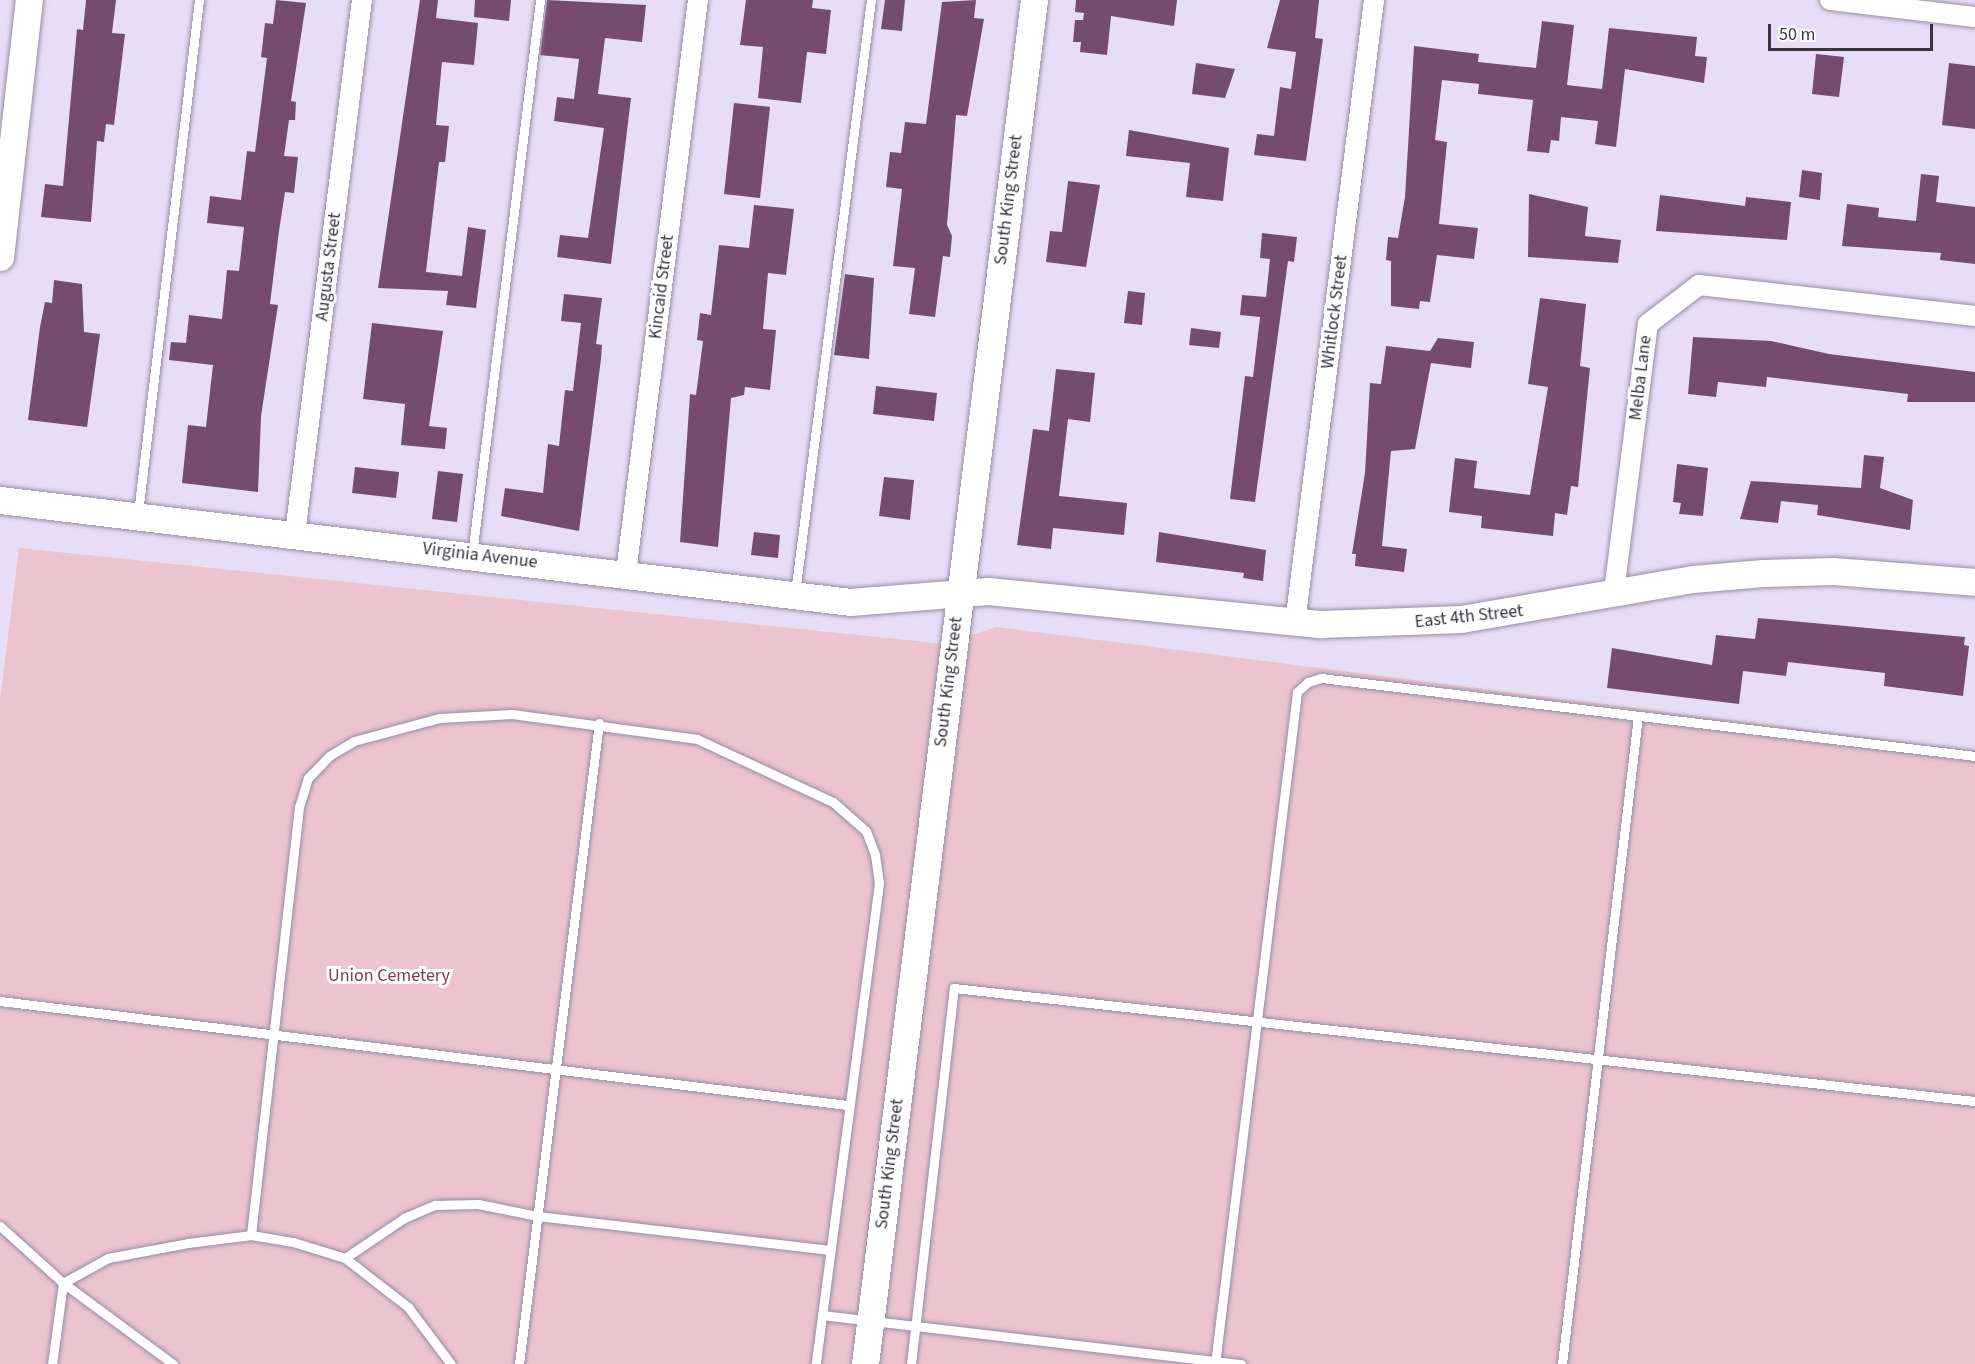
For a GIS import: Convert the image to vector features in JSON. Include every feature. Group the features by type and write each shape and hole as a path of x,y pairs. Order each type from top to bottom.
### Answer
{"street":[{"path":"0,257 29,0"},
{"name":"Augusta Street","path":"295,534 362,0"},
{"name":"Kincaid Street","path":"626,573 698,0"},
{"name":"South King Street","path":"865,1364 1034,0"},
{"name":"Whitlock Street","path":"1295,623 1374,0"},
{"path":"1830,0 1916,5 1975,17"},
{"name":"Melba Lane","path":"1614,592 1648,324 1699,285 1975,316"},
{"name":"Virginia Avenue","path":"0,500 626,573 850,602 960,594"},
{"name":"East 4th Street","path":"960,594 988,591 1295,623 1461,620 1614,592 1763,573 1845,571 1975,582"}],"lane":[{"path":"137,516 199,0"},
{"path":"472,555 540,0"},
{"path":"795,595 871,0"},
{"path":"1216,1362 1260,1019 1297,692 1308,682 1321,678 1975,756"},
{"path":"251,1235 299,807 308,778 329,756 354,741 440,718 512,714 599,723 697,739 833,802 866,831 879,883 847,1106 816,1364"},
{"path":"1563,1364 1596,1056 1638,717"},
{"path":"519,1364 599,723"},
{"path":"910,1364 954,988 1596,1056 1975,1101"},
{"path":"0,1000 272,1032 555,1072 847,1106"},
{"path":"345,1258 404,1218 435,1204 478,1204 537,1216 830,1250"},
{"path":"0,1226 63,1283 173,1364"},
{"path":"63,1283 108,1258 251,1235 345,1258 408,1306 451,1364"},
{"path":"52,1364 63,1283"},
{"path":"822,1315 916,1323 1241,1364"}],"green space":[{"name":"Union Cemetery","path":"19,548 945,644 996,627 1975,751 1975,1364 0,1364 0,700"}],"building":[{"path":"86,0 116,0 112,33 125,34 114,125 106,124 104,142 97,141 91,222 41,217 45,184 63,186 77,29 83,30"},
{"path":"276,0 306,3 291,101 296,102 295,120 289,120 284,156 298,157 294,193 285,192 270,304 278,305 261,416 258,492 182,483 188,425 206,427 213,365 169,360 171,342 186,343 189,315 222,319 227,270 239,271 244,227 207,223 210,196 241,200 247,151 255,152 267,58 261,57 265,23 273,24"},
{"path":"420,0 438,0 436,18 478,23 474,65 442,62 436,125 449,126 445,162 439,162 426,272 462,276 468,227 486,230 476,308 446,305 448,291 378,288"},
{"path":"475,0 511,0 509,21 474,17"},
{"path":"547,0 646,5 642,42 605,38 598,94 631,98 611,264 557,257 560,235 588,238 604,128 554,121 557,97 574,99 579,59 540,55"},
{"path":"746,0 813,0 812,8 831,10 826,54 807,52 801,103 758,98 763,47 740,45"},
{"path":"885,0 905,0 902,31 881,29"},
{"path":"976,0 974,18 984,19 967,116 956,115 947,225 952,236 950,257 943,256 935,317 909,314 915,268 893,266 902,189 886,187 890,152 901,153 905,122 926,124 942,2"},
{"path":"1076,0 1177,0 1174,26 1111,16 1107,55 1080,52 1081,42 1073,42 1075,20 1083,20 1084,13 1075,12"},
{"path":"1280,0 1319,0 1315,38 1323,39 1306,161 1254,155 1257,134 1274,136 1280,87 1291,89 1296,52 1267,48"},
{"path":"1542,21 1574,25 1567,85 1602,89 1609,28 1697,37 1695,56 1707,57 1704,83 1625,69 1616,147 1595,144 1598,121 1561,117 1559,141 1551,140 1549,153 1527,151 1533,100 1478,94 1479,84 1442,80 1435,140 1447,142 1439,224 1478,228 1474,259 1437,255 1430,302 1420,301 1419,309 1391,306 1391,261 1386,260 1388,237 1398,238 1405,197 1414,46 1479,54 1478,62 1536,68"},
{"path":"1816,54 1844,57 1839,97 1812,94"},
{"path":"1196,63 1235,69 1225,98 1192,94"},
{"path":"1949,63 1975,66 1975,129 1942,125"},
{"path":"734,103 770,107 760,198 724,194"},
{"path":"1129,130 1229,148 1223,201 1186,197 1190,163 1126,156"},
{"path":"1802,170 1822,173 1820,200 1799,197"},
{"path":"1921,174 1939,176 1936,202 1975,207 1975,264 1940,260 1941,253 1842,246 1847,204 1879,208 1878,217 1916,221"},
{"path":"1068,181 1100,185 1086,267 1046,262 1050,231 1062,232"},
{"path":"1529,194 1588,207 1585,236 1621,240 1618,263 1528,257"},
{"path":"1660,195 1745,206 1746,197 1791,202 1787,240 1656,231"},
{"path":"754,205 794,209 786,275 768,273 763,329 776,330 770,390 745,387 744,395 731,398 718,547 680,542 690,394 696,395 703,341 697,340 700,313 711,315 719,245 749,248"},
{"path":"1262,233 1297,237 1294,262 1288,261 1255,502 1230,499 1245,376 1253,377 1260,317 1240,315 1242,295 1266,297 1270,259 1260,258"},
{"path":"845,274 874,278 869,359 834,355"},
{"path":"54,280 82,284 84,332 100,334 87,427 28,420 40,327 45,302 52,303"},
{"path":"1128,291 1145,293 1142,325 1124,323"},
{"path":"564,294 602,298 596,344 602,345 601,359 579,531 501,516 505,488 543,493 548,444 559,446 565,390 573,391 581,323 561,321"},
{"path":"1540,298 1586,304 1580,366 1590,368 1578,487 1571,486 1567,515 1555,513 1553,536 1481,528 1482,516 1449,512 1455,458 1477,461 1474,488 1530,495 1548,387 1528,384"},
{"path":"372,323 443,331 429,426 447,428 445,449 401,445 405,404 363,399"},
{"path":"1191,328 1221,332 1219,348 1189,345"},
{"path":"1693,337 1771,341 1829,354 1975,372 1975,402 1907,402 1908,394 1767,377 1766,387 1718,382 1716,397 1688,394"},
{"path":"1438,338 1474,342 1471,368 1431,363 1415,449 1391,451 1382,546 1407,549 1404,572 1355,566 1356,554 1352,554 1365,473 1370,383 1381,384 1386,346 1430,351"},
{"path":"1056,369 1095,373 1090,422 1068,419 1059,496 1127,503 1124,535 1053,528 1051,549 1017,545 1033,429 1049,431"},
{"path":"876,386 937,393 934,421 873,414"},
{"path":"1864,455 1884,457 1880,488 1913,500 1910,530 1817,515 1818,505 1781,501 1778,523 1740,519 1751,481 1861,488"},
{"path":"1677,464 1708,468 1703,516 1679,514 1681,503 1673,502"},
{"path":"355,467 399,472 396,498 352,493"},
{"path":"438,471 463,474 457,522 432,519"},
{"path":"884,477 914,480 910,520 879,516"},
{"path":"754,532 780,535 778,558 751,555"},
{"path":"1159,532 1266,550 1263,581 1243,578 1244,573 1156,562"},
{"path":"1758,618 1965,637 1964,645 1969,646 1963,696 1884,686 1885,673 1788,662 1786,676 1743,671 1739,704 1607,688 1612,648 1712,665 1716,635 1755,639"}]}
